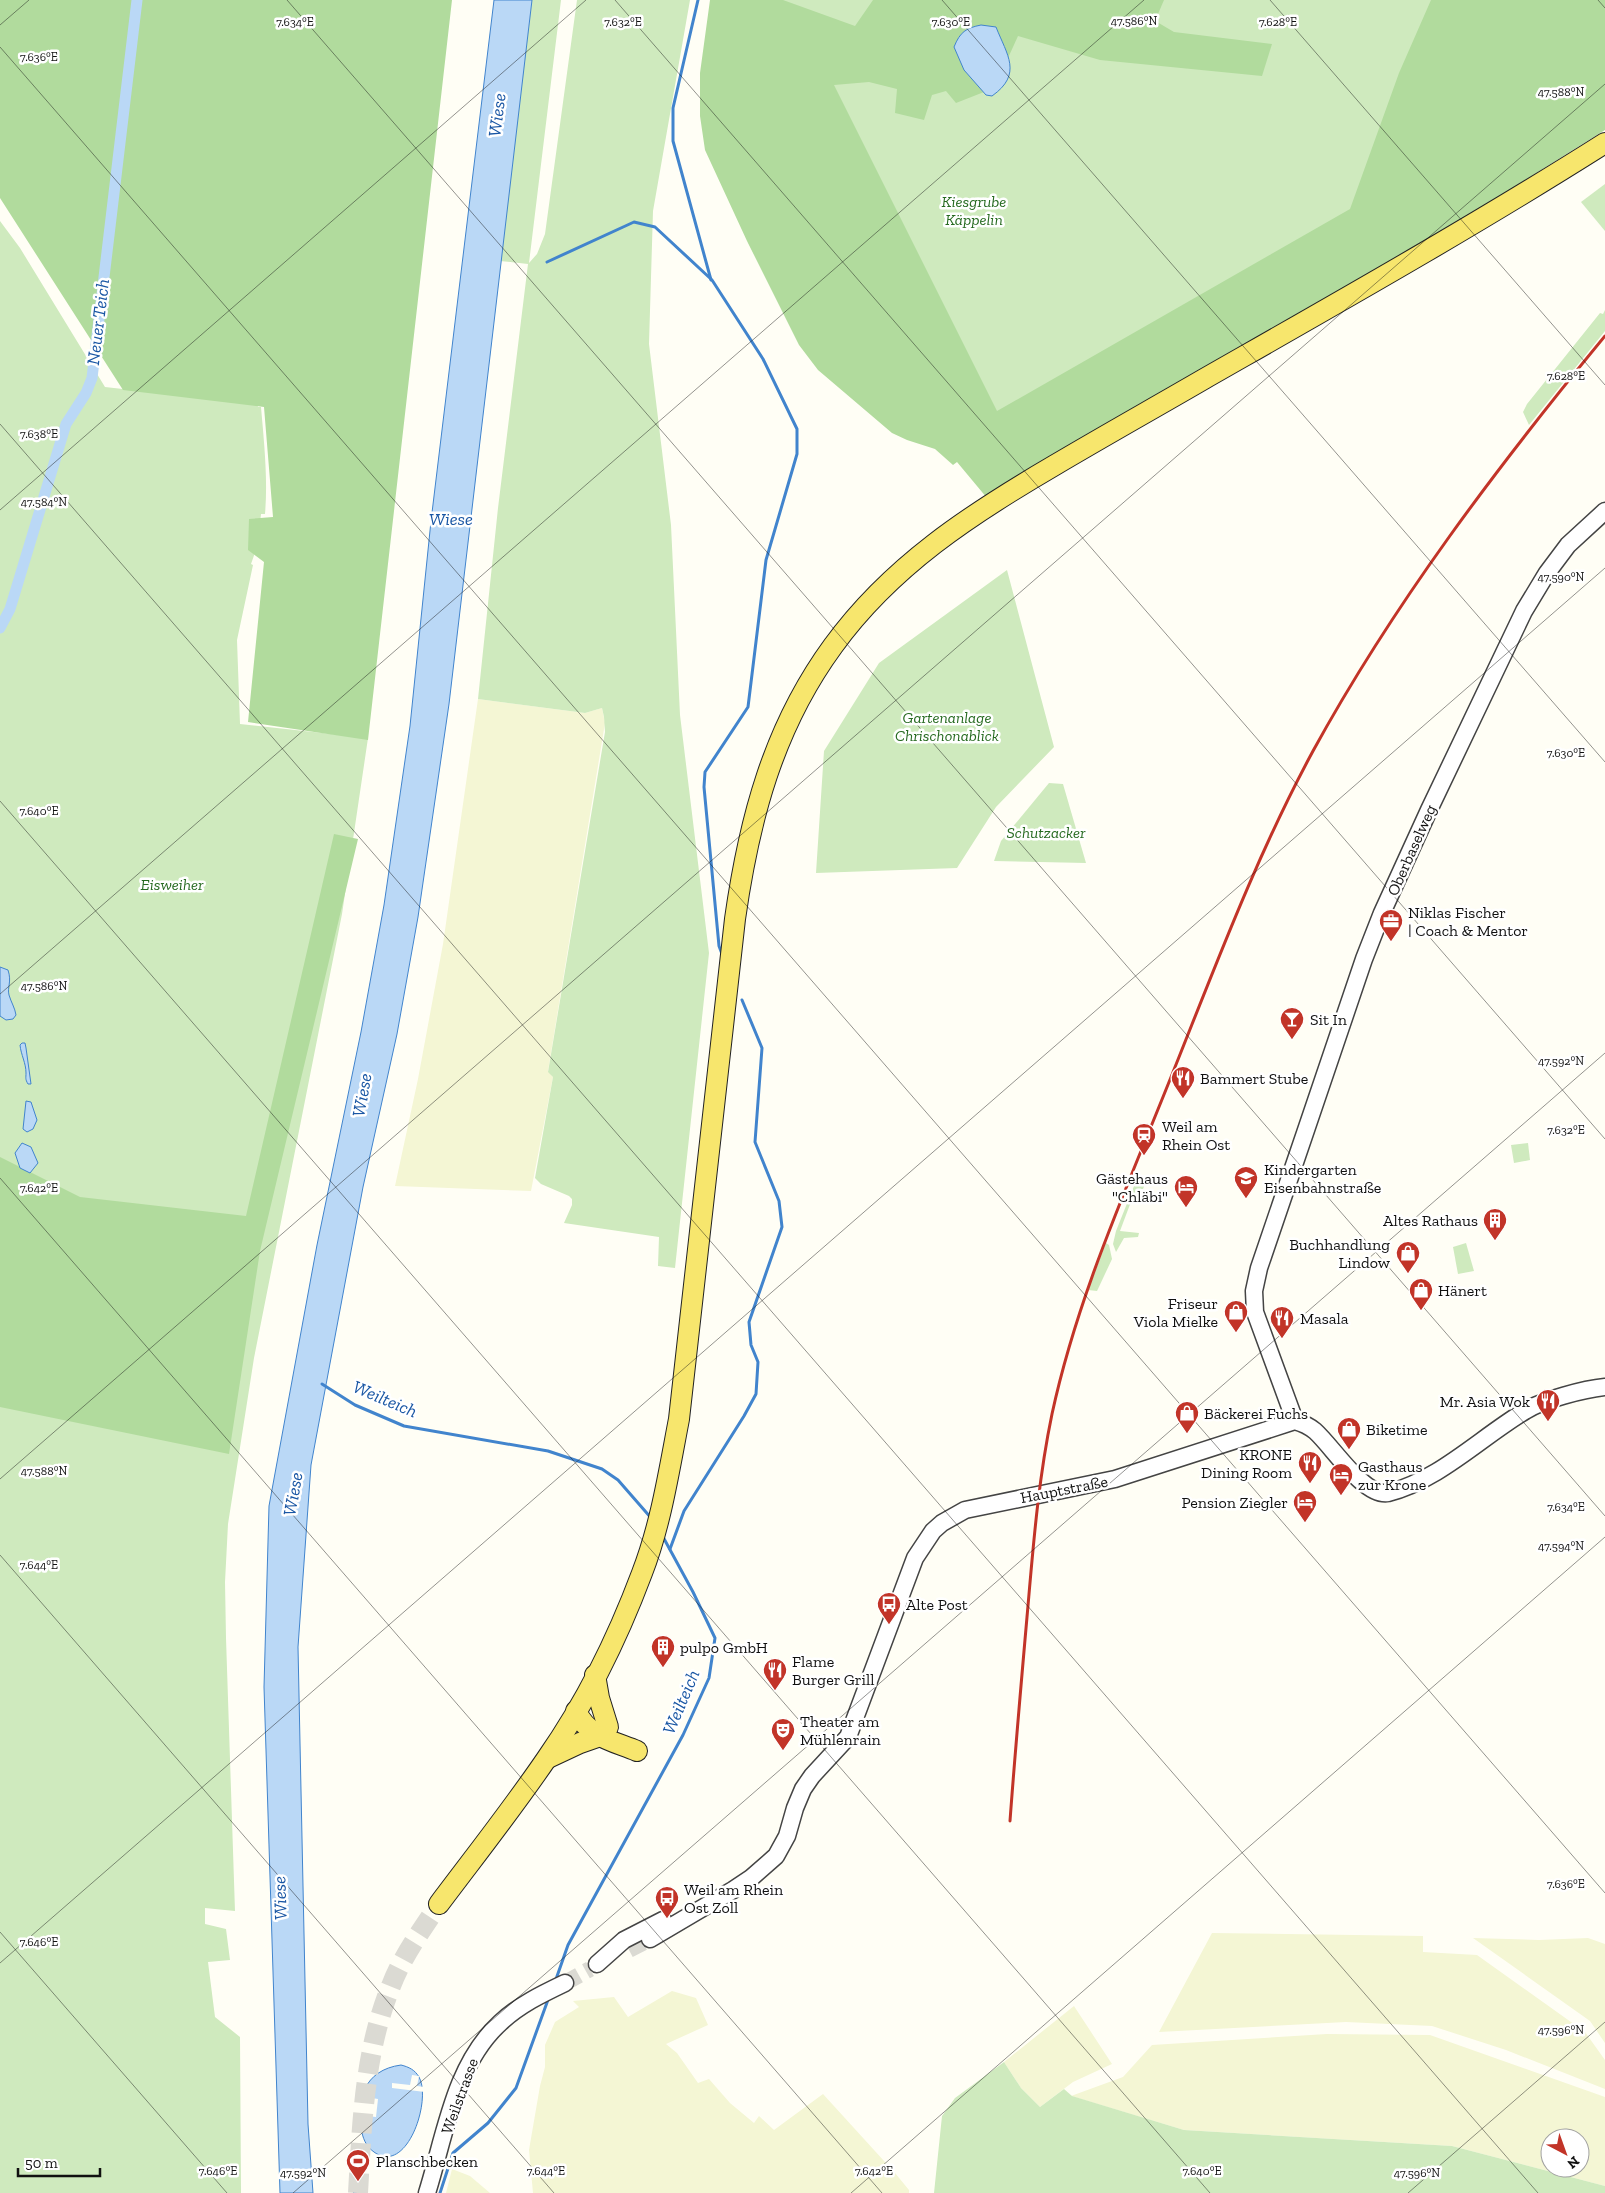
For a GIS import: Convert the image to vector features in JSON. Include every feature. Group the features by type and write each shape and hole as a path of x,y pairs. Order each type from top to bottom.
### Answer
{"main road":[{"path":"439,1904 548,1758 576,1712 596,1675 633,1596 657,1527 677,1428 684,1374 740,881 760,794 776,749 792,713 833,646 884,586 944,536 1009,492 1450,238 1605,143"},
{"path":"596,1675 604,1732"},
{"path":"576,1712 581,1722 604,1732 631,1748"},
{"path":"548,1758 604,1732"}],"street":[{"name":"Oberbaselweg","path":"1294,1421 1255,1312 1254,1291 1260,1268 1364,959 1382,912 1428,810 1524,611 1547,573 1568,546 1605,510"},
{"path":"1294,1421 1315,1431 1368,1488 1381,1494 1395,1491 1426,1476 1461,1455 1526,1410 1560,1398 1605,1387"},
{"name":"Hauptstraße","path":"650,1939 751,1878 776,1856 788,1836 795,1808 803,1789 812,1776 848,1737 911,1566 928,1537 942,1523 965,1510 1115,1479 1294,1421"},
{"name":"Hauptstraße","path":"629,1950 594,1966 624,1940 663,1920 692,1913"},
{"name":"Weilstrasse","path":"427,2193 459,2088 476,2051 508,2016 556,1988"}],"green space":[{"path":"0,0 452,0 368,740 248,722 264,562 248,550 249,519 273,517 264,407 123,390 0,198"},
{"path":"532,0 561,0 529,263 537,254 545,234 577,0 690,0 653,211 649,344 671,525 680,715 709,953 675,1268 658,1266 659,1237 564,1223 572,1205 572,1199 541,1184 535,1178 553,1077 548,1072 605,732 602,708 585,713 478,699 498,508 528,264 500,261"},
{"path":"710,0 783,0 855,26 873,0 1164,0 1157,22 1174,32 1272,44 1262,76 1100,60 1018,36 1008,58 996,27 964,70 984,92 956,103 946,91 932,95 924,120 895,113 897,89 869,82 834,85 997,411 1350,209 1399,73 1431,0 1605,0 1605,130 1426,242 987,498 957,462 953,465 935,449 892,433 818,370 799,345 747,241 705,150 700,116 700,73"},
{"name":"Kiesgrube Käppelin","path":"715,0 1605,0 1605,74 998,435"},
{"path":"1605,184 1605,231 1581,202"},
{"name":"Eisweiher","path":"0,221 20,248 105,387 257,404 258,407 261,407 266,501 265,514 261,514 258,544 251,564 253,565 237,640 240,724 368,738 342,914 254,1358 228,1524 225,1582 226,1638 235,1911 205,1908 205,1924 226,1929 230,1960 208,1962 215,2017 240,2037 241,2193 0,2193"},
{"path":"1605,310 1605,331 1529,425 1523,412 1527,404 1600,313 1603,314"},
{"name":"Gartenanlage Chrischonablick","path":"1007,570 1054,747 996,807 957,868 816,873 824,751 879,663"},
{"path":"478,699 585,713 602,708 605,723 548,1071 553,1077 531,1191 395,1186 418,1079 443,944"},
{"name":"Schutzacker","path":"1049,783 1063,784 1086,863 994,861 1001,841"},
{"path":"334,834 358,839 260,1251 229,1454 0,1407 0,1157 80,1197 246,1216"},
{"path":"1528,1143 1530,1160 1514,1163 1511,1145"},
{"path":"1136,1181 1145,1184 1143,1189 1139,1189 1134,1199 1132,1199 1120,1231 1139,1233 1138,1237 1124,1238 1116,1252 1113,1244 1116,1231"},
{"path":"1106,1243 1109,1245 1112,1259 1097,1291 1088,1290"},
{"path":"1466,1243 1474,1271 1458,1274 1453,1247"},
{"path":"1212,1933 1423,1936 1423,1952 1477,1955 1585,2032 1605,2060 1605,2089 1506,2050 1432,2026 1346,2022 1159,2032"},
{"path":"1473,1938 1539,1940 1588,1938 1605,1944 1605,2043 1590,2021"},
{"path":"672,1991 696,1998 708,2025 666,2044 677,2053 698,2083 709,2079 730,2103 754,2123 759,2116 774,2130 823,2094 895,2173 909,2190 909,2193 533,2193 529,2150 545,2067 545,2045 555,2022 579,2007 573,2001 614,1997 628,2017"},
{"path":"1074,2006 1112,2064 1073,2082 1040,2107 1021,2088 1004,2062"},
{"path":"1327,2034 1430,2035 1605,2097 1605,2186 1574,2178 1590,2178 1590,2128 1540,2128 1540,2169 1452,2146 1184,2130 1071,2096 1123,2077 1152,2045"},
{"path":"1004,2062 1021,2088 1040,2107 1064,2089 1072,2096 1184,2130 1452,2146 1540,2169 1540,2178 1574,2178 1605,2186 1605,2193 934,2193 942,2116 955,2098"},
{"path":"452,2169 470,2176 490,2193 446,2193"}],"water":[{"name":"Wiese","path":"494,0 532,0 449,704 418,917 397,1034 363,1187 311,1465 298,1647 308,2124 313,2193 280,2193 264,1687 269,1506 317,1245 361,1032 384,905 410,726 431,521"},
{"path":"981,25 996,27 1010,64 1007,80 1002,88 992,96 986,95 964,70 954,47 964,32"},
{"path":"0,967 8,970 9,974 9,995 16,1015 13,1019 6,1020 0,1016"},
{"path":"25,1043 31,1084 28,1084 26,1080 20,1045"},
{"path":"26,1101 31,1102 37,1120 33,1129 27,1132 23,1129"},
{"path":"22,1143 31,1147 38,1163 30,1173 20,1168 15,1153"},
{"path":"401,2065 416,2072 419,2077 422,2088 422,2102 414,2132 406,2145 397,2154 386,2157 374,2152 364,2139 360,2121 360,2109 365,2088 371,2080 378,2073 388,2068"},
{"name":"Planschbecken","path":"354,2169 363,2171 364,2193 354,2193 352,2191 351,2174"}],"pier":[{"path":"412,2075 419,2076 417,2086 425,2087 425,2092 392,2088 392,2083 410,2085"},
{"path":"360,2096 378,2099 376,2117 358,2115"}],"waterway":[{"name":"Neuer Teich","path":"0,628 10,609 66,424 86,393 92,378 137,0"},
{"path":"698,0 673,108 673,141 711,280"},
{"path":"547,262 634,222 655,227 712,280 763,359 797,429 797,454 766,560 748,707 705,772 704,787 719,946 722,954"},
{"path":"670,1549 684,1511 756,1394 758,1362 751,1345 749,1322 782,1227 779,1201 755,1142 762,1048 742,1000"},
{"name":"Weilteich","path":"322,1384 355,1405 404,1426 548,1451 602,1469 618,1480 652,1519"},
{"name":"Weilteich","path":"555,1982 568,1945 683,1735 709,1678 715,1638 662,1535"},
{"name":"Weilteich","path":"440,2193 453,2153 488,2123 516,2088 549,1997"}],"tunnel":[{"path":"358,2193 366,2088 375,2036 382,2011 391,1986 412,1944 439,1904"},
{"path":"629,1950 650,1939"},
{"path":"565,1983 590,1969"}],"railway":[{"path":"1010,1821 1034,1541 1047,1439 1062,1373 1074,1332 1101,1253 1131,1175 1215,966 1271,836 1291,793 1344,696 1449,537 1487,485 1605,336"}],"place":[{"name":"Niklas Fischer | Coach & Mentor","path":"1391,942"},
{"name":"Sit In","path":"1292,1040"},
{"name":"Bammert Stube","path":"1183,1099"},
{"name":"Weil am Rhein Ost","path":"1144,1156"},
{"name":"Kindergarten Eisenbahnstraße","path":"1246,1199"},
{"name":"Gästehaus \"Chläbi\"","path":"1186,1208"},
{"name":"Altes Rathaus","path":"1495,1241"},
{"name":"Buchhandlung Lindow","path":"1408,1274"},
{"name":"Hänert","path":"1421,1311"},
{"name":"Friseur Viola Mielke","path":"1236,1333"},
{"name":"Masala","path":"1282,1339"},
{"name":"Mr. Asia Wok","path":"1548,1422"},
{"name":"Bäckerei Fuchs","path":"1187,1434"},
{"name":"Biketime","path":"1349,1450"},
{"name":"KRONE Dining Room","path":"1310,1484"},
{"name":"Gasthaus zur Krone","path":"1341,1496"},
{"name":"Pension Ziegler","path":"1305,1523"},
{"name":"Alte Post","path":"889,1625"},
{"name":"pulpo GmbH","path":"663,1668"},
{"name":"Flame Burger Grill","path":"775,1691"},
{"name":"Theater am Mühlenrain","path":"783,1751"},
{"name":"Weil am Rhein Ost Zoll","path":"667,1919"},
{"name":"Planschbecken","path":"358,2182"}]}
